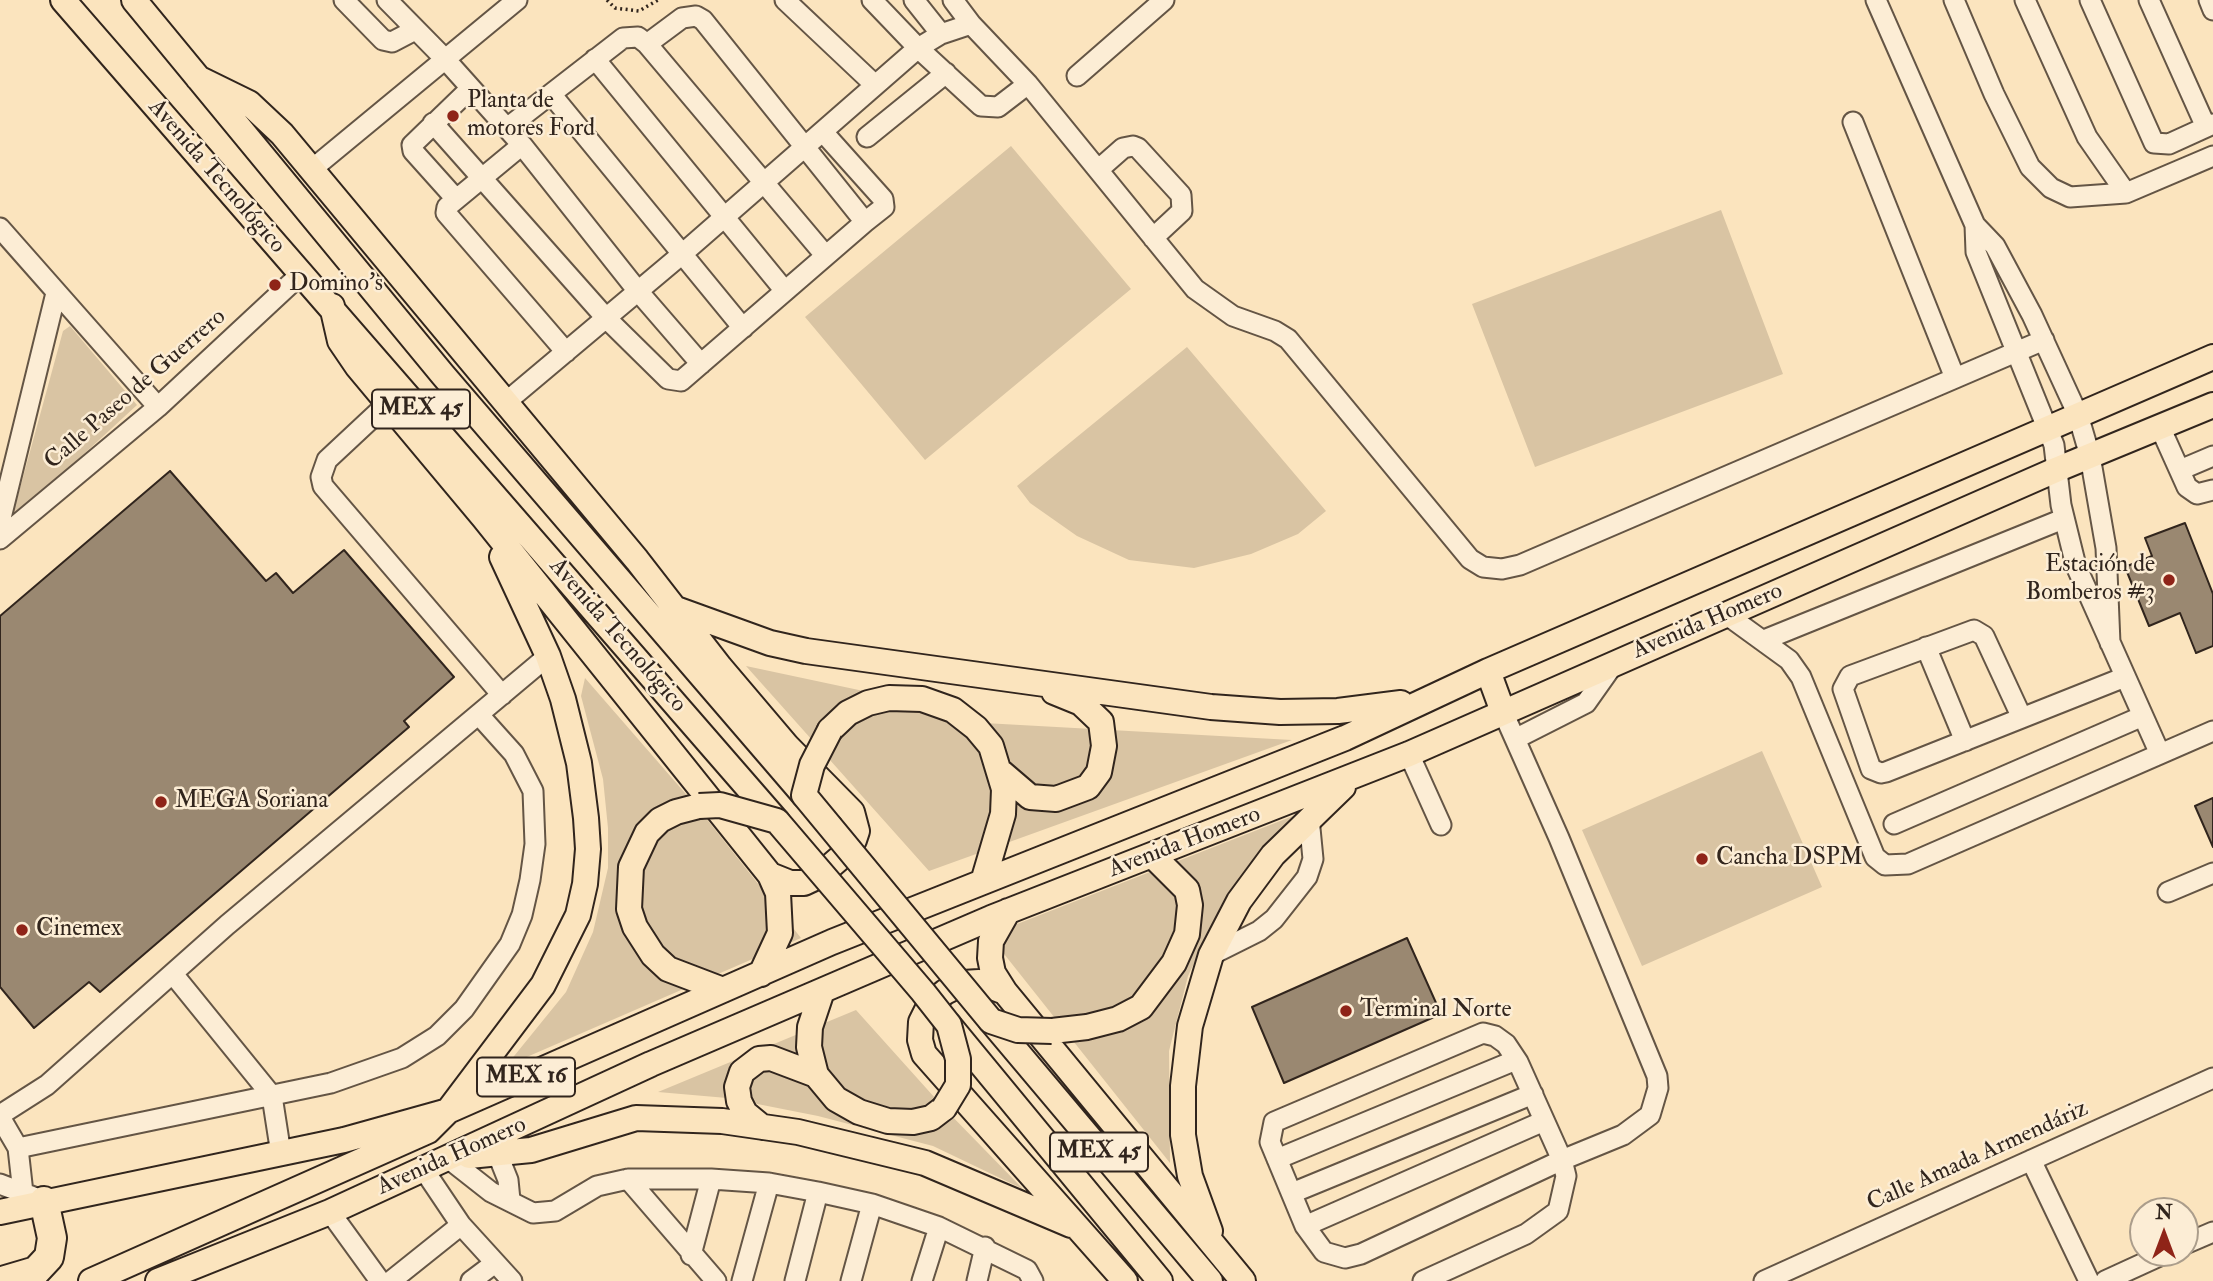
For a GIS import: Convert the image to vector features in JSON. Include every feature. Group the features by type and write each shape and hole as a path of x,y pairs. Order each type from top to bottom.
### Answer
{"highway":[{"path":"2,1281 36,1271 49,1257 52,1238 34,1197"}],"main road":[{"name":"Avenida Tecnológico","path":"63,0 301,274 332,306 777,821 1160,1281"},
{"name":"Avenida Tecnológico","path":"134,0 443,375 804,795 1210,1281"},
{"path":"198,78 239,97 260,111 506,402 676,609 720,667 787,746 852,812 856,821 854,840 819,876 804,883 790,883 770,875"},
{"path":"332,306 340,341 387,404 484,518 770,875 778,893 780,933 761,974"},
{"name":"Avenida Homero","path":"0,1212 34,1197 281,1154 447,1111 761,974 974,886 1266,771 1488,671 2213,357"},
{"name":"Avenida Homero","path":"158,1281 330,1212 651,1064 1000,914 1409,754 2058,469 2213,405"},
{"path":"447,1111 543,985 578,915 585,884 588,849 579,763 548,656 484,518"},
{"path":"676,609 770,643 1211,707 1280,712 1338,711 1426,699"},
{"path":"1488,671 1503,712"},
{"path":"1002,773 1030,797 1056,799 1088,787 1099,772 1104,746 1101,722 1081,703 1047,689 1003,678"},
{"path":"804,795 812,765 830,730 848,713 868,703 889,698 922,699 953,710 976,728 991,746 1002,773 1003,814 974,886"},
{"path":"1219,1251 1190,1175 1183,1135 1183,1086 1190,1026 1211,955 1239,901 1273,855 1356,775"},
{"path":"723,990 668,969 653,956 640,936 629,909 631,867 647,833 676,812 699,806 720,805 777,821"},
{"path":"991,1021 1018,1030 1052,1031 1087,1027 1118,1018 1141,1007 1174,963 1187,934 1190,905 1187,890 1153,856"},
{"path":"1000,914 991,941 990,958 993,973 1005,992 1243,1281"},
{"path":"1005,992 979,982 963,983 945,992 930,1004 921,1022 924,1054 1125,1281"},
{"path":"822,991 810,1027 809,1047 816,1075 836,1099 859,1112 888,1121 913,1122 931,1118 944,1108 954,1095 960,1072 949,1025"},
{"path":"762,1127 745,1113 739,1101 737,1087 742,1072 759,1059 771,1058 816,1075"},
{"name":"Avenida Homero","path":"91,1281 383,1153 428,1131 447,1111"},
{"path":"452,1158 531,1150 636,1118 692,1118 762,1127 862,1146 925,1163 1081,1229"},
{"name":"MEX 16","path":"198,1281 260,1241"}],"street":[{"path":"344,0 383,40 392,41 415,30"},
{"path":"387,0 445,59 522,145 637,290 701,364"},
{"path":"311,170 517,0"},
{"path":"785,0 875,85"},
{"path":"872,0 919,48 988,109 998,107 1028,84"},
{"path":"914,0 941,34"},
{"path":"953,0 971,24 1028,84 1195,289 1213,305 1288,339 1470,559 1483,567 1502,569 1520,565 2044,340"},
{"path":"1077,76 1164,0"},
{"path":"1876,0 1975,225 1994,246 2044,340 2078,415 2090,456 2106,548 2110,643"},
{"path":"1954,0 1994,94 2030,167 2051,188 2070,197 2126,193 2213,156"},
{"path":"2025,0 2087,137 2126,193"},
{"path":"2090,0 2154,143 2169,144 2210,126 2148,0"},
{"path":"2209,0 2213,10"},
{"path":"647,44 682,18 696,16 865,222"},
{"path":"506,402 806,148 919,48 941,34 971,24"},
{"path":"507,128 623,38 638,37 647,44 825,255"},
{"path":"595,59 723,218 786,291"},
{"path":"867,137 946,73"},
{"path":"456,199 413,151 414,141 471,88"},
{"path":"551,94 743,328"},
{"path":"1853,122 1955,377"},
{"path":"433,124 606,318 672,382 681,381 884,207 883,199 824,132"},
{"path":"522,145 447,207 447,216 566,352"},
{"path":"1098,170 1123,148 1133,146 1139,148 1181,195 1182,211 1153,238"},
{"path":"1975,225 1976,252 2049,427 2058,469 2063,519 2076,566 2161,754"},
{"path":"0,228 158,407"},
{"name":"Calle Paseo de Guerrero","path":"0,539 158,407 301,274"},
{"path":"0,522 56,293"},
{"path":"387,404 327,460 321,477 323,486 502,695"},
{"path":"2161,427 2192,492 2203,494 2213,490"},
{"path":"2180,470 2213,456"},
{"path":"1764,640 2063,519"},
{"path":"1727,615 1789,660 1801,677 1875,857 1885,865 1895,867 2213,731"},
{"path":"2022,718 1980,631 1971,631 1926,647 1850,676 1845,681 1844,696 1871,769 1881,773 1965,741 2125,677"},
{"path":"1926,647 1965,741"},
{"path":"34,1197 18,1148 0,1116 47,1085 173,974 548,656"},
{"path":"1515,739 1586,703 1615,662"},
{"path":"1423,1281 1526,1234 1550,1220 1558,1211 1565,1187 1562,1160 1533,1094 1506,1044 1495,1036 1483,1033 1468,1038 1274,1122 1270,1142 1306,1226 1324,1252 1334,1257 1361,1254 1562,1160 1638,1126 1650,1115 1658,1088 1648,1055 1503,712"},
{"path":"18,1148 331,1083 420,1049 464,1009 510,944 522,915 535,844 533,791 514,754 479,715"},
{"path":"1894,824 2143,716"},
{"path":"1837,765 1865,752"},
{"path":"1409,754 1441,825"},
{"path":"1211,955 1259,931 1274,919 1307,877 1313,859 1309,818"},
{"path":"2168,892 2213,873"},
{"path":"173,974 272,1096 281,1154"},
{"path":"1277,1158 1516,1060"},
{"name":"Calle Amada Armendáriz","path":"1764,1281 2213,1078"},
{"path":"1292,1193 1533,1094"},
{"path":"1306,1226 1544,1121"},
{"path":"498,1155 508,1180 510,1200"},
{"path":"452,1158 476,1182 533,1213 555,1211 597,1186 628,1179 711,1179 769,1183 818,1192 873,1204 939,1227 985,1247 1027,1270 1033,1281"},
{"path":"2031,1160 2089,1281"},
{"path":"425,1170 461,1225 512,1281"},
{"path":"628,1179 716,1281"},
{"path":"691,1255 711,1179"},
{"path":"742,1281 769,1183"},
{"path":"0,1184 34,1197"},
{"path":"795,1281 818,1192"},
{"path":"851,1281 873,1204"},
{"path":"330,1212 380,1281"},
{"path":"391,1281 461,1225"},
{"path":"922,1281 939,1227"},
{"path":"977,1281 985,1247"},
{"path":"471,1281 495,1263"},
{"path":"2105,1281 2136,1267"}],"path":[{"path":"607,0 620,10 639,12 658,0"}],"shaded area":[{"path":"1011,146 1131,289 925,460 805,317"},
{"path":"1721,210 1783,374 1535,467 1472,304"},
{"path":"70,326 137,405 11,521 63,331"},
{"path":"1187,347 1326,511 1298,534 1251,554 1194,568 1129,560 1077,536 1030,503 1017,486"},
{"path":"746,666 887,696 946,693 984,723 1292,740 929,871"},
{"path":"585,678 698,808 801,938 506,1066 566,992 593,932 608,868 608,828 603,779 581,696"},
{"name":"Cancha DSPM","path":"1762,751 1822,887 1642,966 1582,830"},
{"path":"1293,816 1248,866 1214,921 1188,976 1169,1051 1170,1163 989,935"},
{"path":"856,1010 944,1108 1023,1189 933,1146 818,1116 727,1098 658,1092"}],"building":[{"name":"MEGA Soriana","path":"170,471 266,581 276,573 293,593 344,550 454,677 404,721 409,727 100,992 89,982 34,1028 0,987 0,616"},
{"name":"Estación de Bomberos #3","path":"2185,523 2213,594 2213,646 2196,653 2180,613 2149,626 2125,567 2152,556 2145,538"},
{"path":"2213,798 2213,847 2195,806"},
{"name":"Terminal Norte","path":"1407,938 1441,1014 1284,1083 1252,1007"}],"place":[{"name":"Planta de motores Ford","path":"453,116"},
{"name":"Domino's","path":"275,285"},
{"name":"Estación de Bomberos #3","path":"2169,580"},
{"name":"MEGA Soriana","path":"161,802"},
{"name":"Cancha DSPM","path":"1702,859"},
{"name":"Cinemex","path":"22,930"},
{"name":"Terminal Norte","path":"1346,1011"}]}
